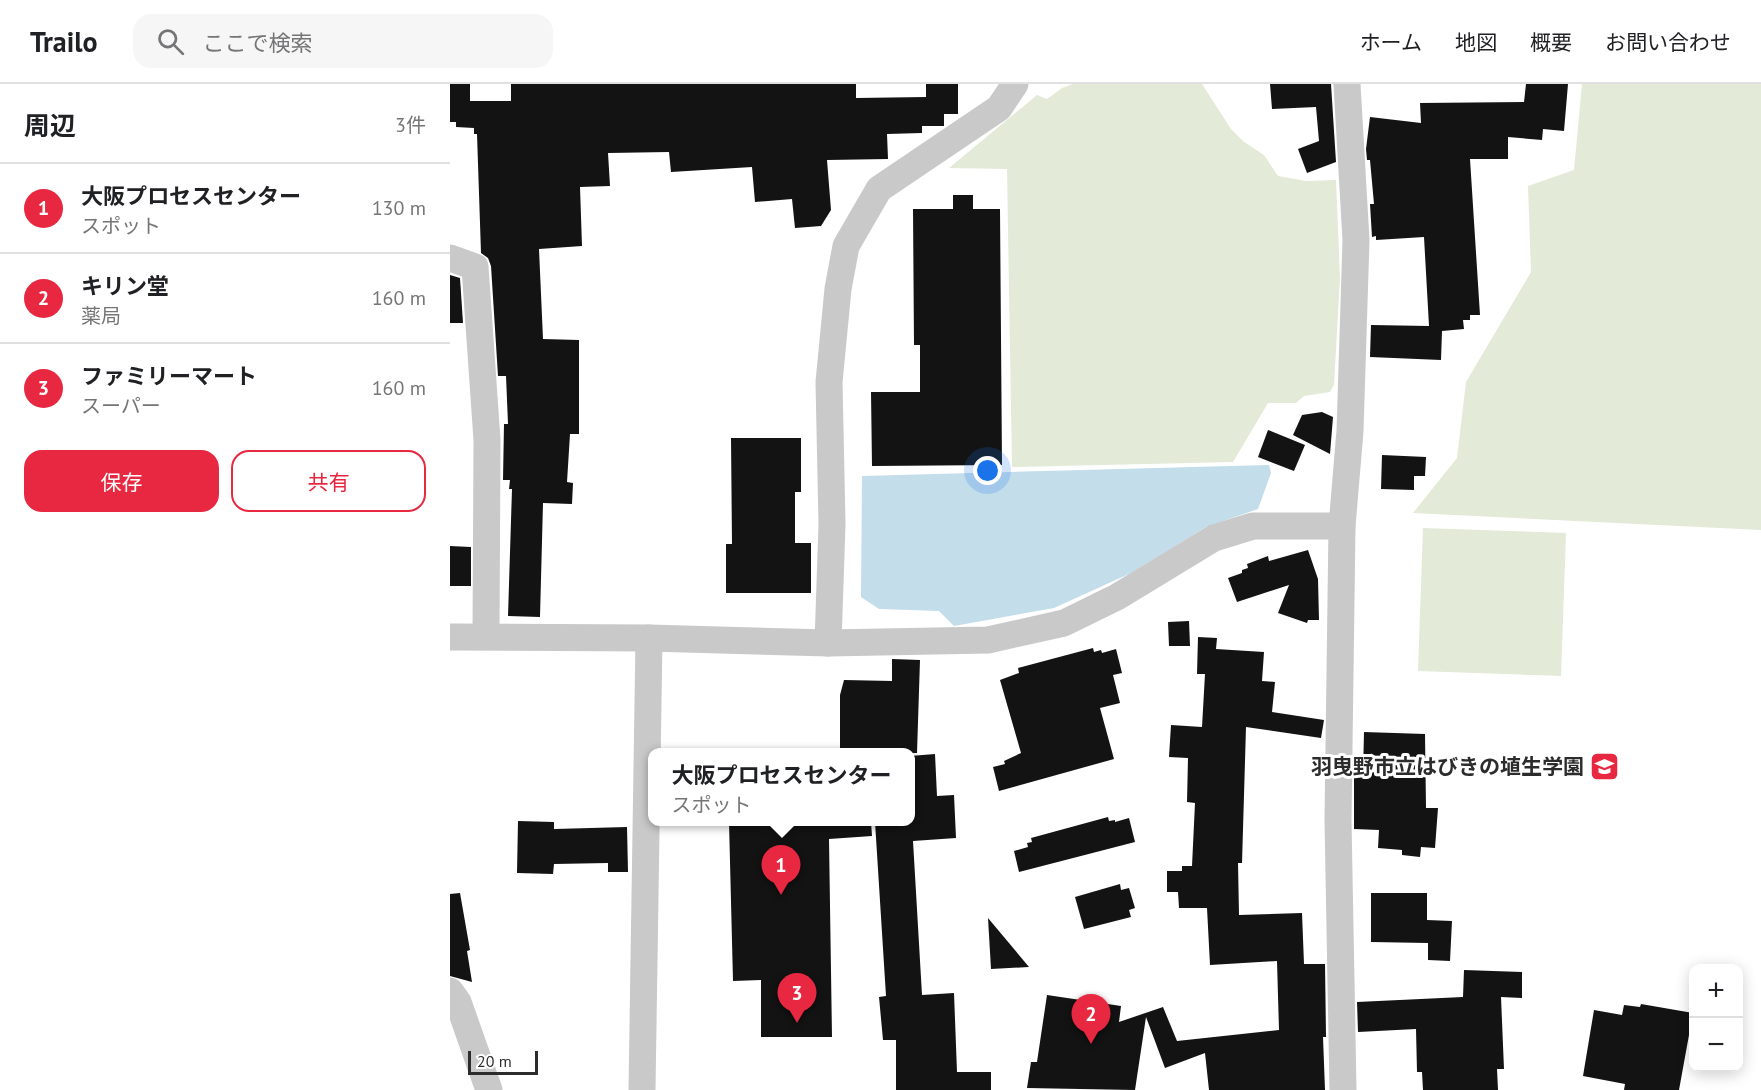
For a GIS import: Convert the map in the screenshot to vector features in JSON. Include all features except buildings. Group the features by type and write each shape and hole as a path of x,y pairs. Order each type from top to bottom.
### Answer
{"street":[{"path":"828,643 832,524 830,382 838,289 846,246 879,189 999,108 1015,84"},
{"path":"1343,1090 1338,820 1342,526 1350,431 1356,240 1347,84"},
{"path":"450,258 475,267 488,440 486,635"},
{"path":"450,637 486,635 828,643 988,640 1064,623 1117,597 1214,538 1253,526 1342,526"},
{"path":"642,1090 649,638"},
{"path":"450,991 458,1002 489,1090"}],"green space":[{"path":"1073,84 1202,84 1231,129 1244,142 1264,155 1278,176 1306,181 1336,180 1340,278 1334,385 1330,392 1304,396 1296,403 1268,403 1233,462 1012,467 1007,169 949,168 1037,95 1047,99 1062,88"},
{"path":"1582,84 1761,84 1761,530 1413,513 1457,458 1466,382 1531,272 1528,186 1574,170"},
{"path":"1423,528 1566,533 1561,676 1418,671"}],"water":[{"path":"1269,465 1271,473 1258,509 1206,527 1131,573 1054,608 954,626 939,611 879,609 861,597 862,476"}],"place":[{"name":"羽曳野市立はびきの埴生学園","path":"1605,767"},
{"name":"大阪プロセスセンター","path":"781,895"},
{"name":"ファミリーマート","path":"797,1023"},
{"name":"キリン堂","path":"1091,1044"}]}
